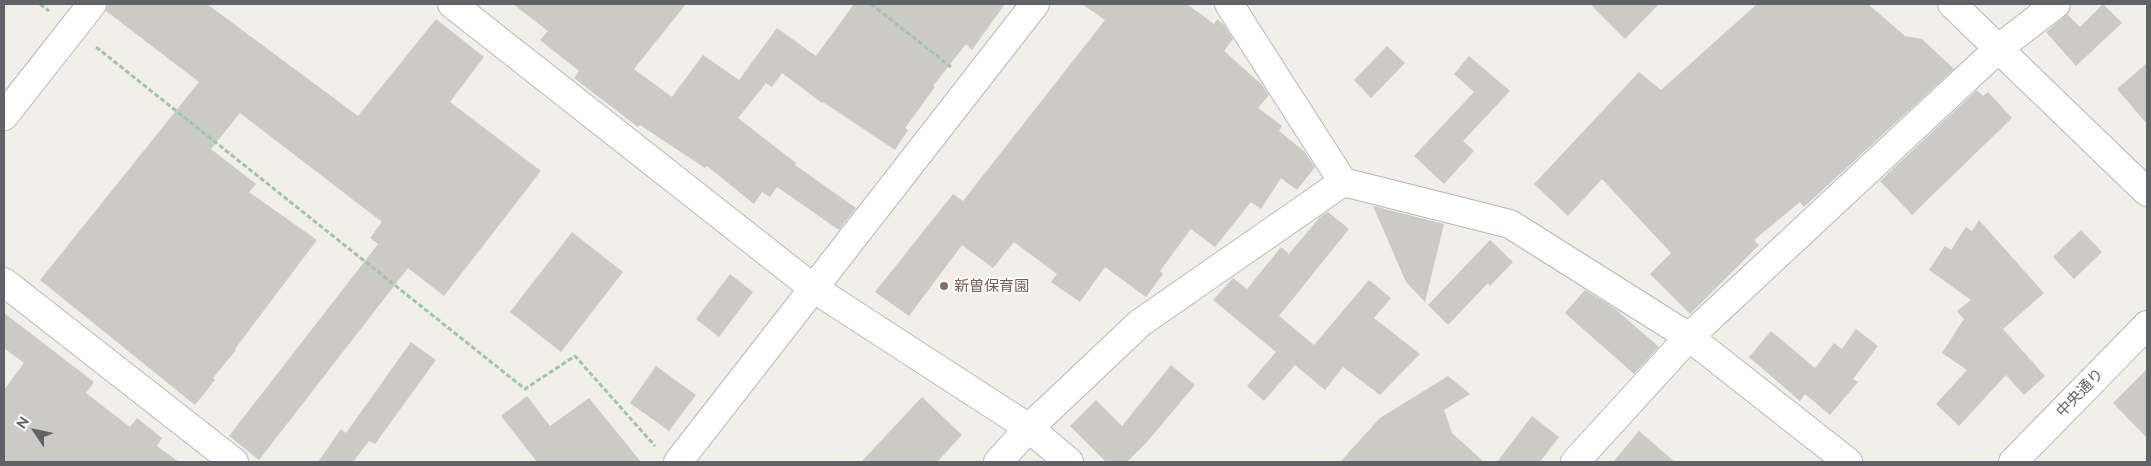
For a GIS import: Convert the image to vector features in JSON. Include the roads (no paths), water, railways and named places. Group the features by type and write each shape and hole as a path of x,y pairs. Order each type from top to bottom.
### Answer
{"street":[{"path":"4,116 92,4"},
{"path":"452,4 813,288 1029,428 1069,462"},
{"path":"667,455 813,288 1035,4"},
{"path":"1229,4 1343,182 1510,224 1688,337 1848,462"},
{"path":"1952,4 2147,192"},
{"path":"1575,462 1688,337 1999,48 2056,4"},
{"path":"998,462 1029,428 1140,323 1343,182"},
{"path":"4,282 234,462"},
{"name":"中央通り","path":"2013,462 2147,325"}],"place":[{"name":"新曽保育園","path":"944,286"}]}
